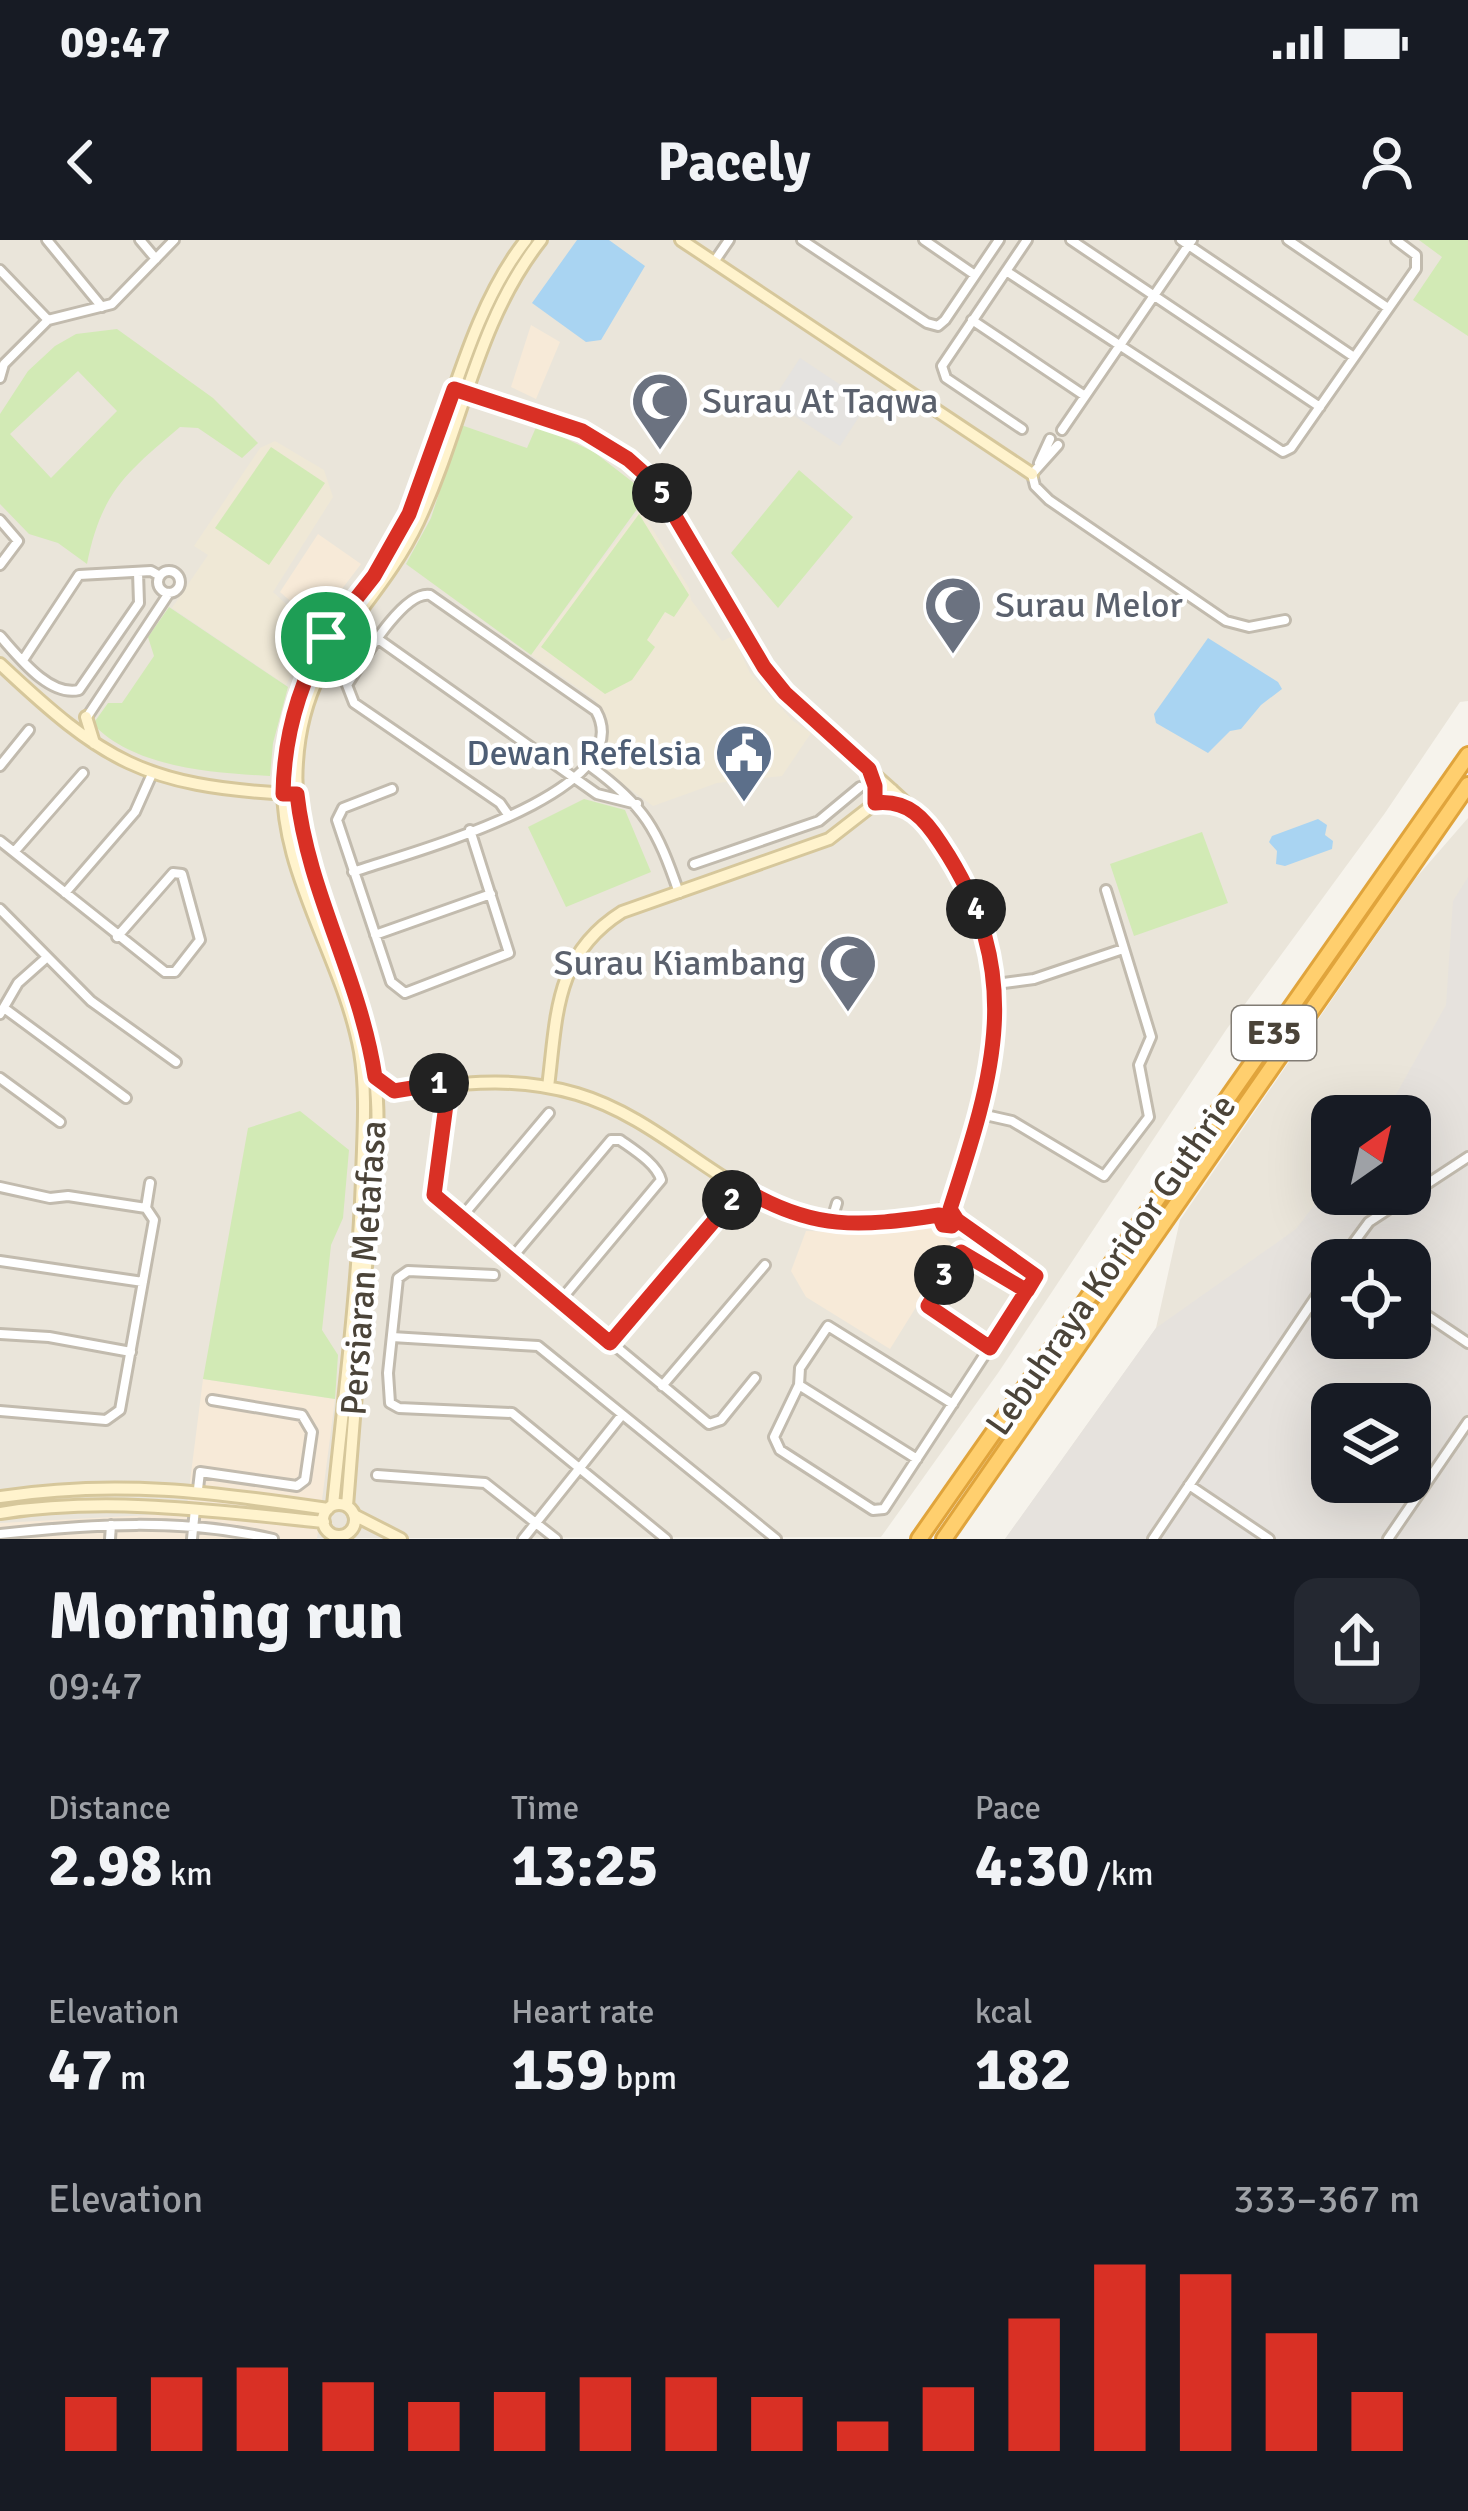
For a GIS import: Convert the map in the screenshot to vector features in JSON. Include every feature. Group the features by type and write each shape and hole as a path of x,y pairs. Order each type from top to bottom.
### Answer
{"highway":[{"name":"Lebuhraya Koridor Guthrie","path":"919,1539 1468,755"},
{"name":"Lebuhraya Koridor Guthrie","path":"944,1539 1468,785"}],"street":[{"path":"47,240 102,307"},
{"path":"140,240 156,259"},
{"path":"0,378 2,363 49,320 112,304 174,240"},
{"name":"Persiaran Metafasa","path":"346,1535 335,1518 370,1112 346,991 305,894 290,794 291,721 312,662 374,576 409,514 454,389 510,260 526,240"},
{"name":"Persiaran Metafasa","path":"376,1092 354,982 303,844 290,794 302,725 311,692 339,637 391,570 419,520 503,297 542,240"},
{"path":"681,240 1035,470"},
{"path":"714,262 729,240"},
{"path":"802,240 926,323 938,326 999,240"},
{"path":"924,240 975,275"},
{"path":"1022,429 946,378 942,370 1027,240"},
{"path":"1071,240 1320,407"},
{"path":"1288,240 1388,308"},
{"path":"1006,271 1283,452 1291,448 1415,269 1418,260 1396,240"},
{"path":"1062,430 1187,242 1354,357"},
{"path":"0,270 49,320"},
{"path":"971,320 1085,396"},
{"path":"454,389 582,431 628,459 656,484 764,667 785,693 910,807 956,866 976,910 996,984 995,1032 981,1114 949,1215"},
{"path":"1054,442 1035,470 1035,486 1048,500 1226,621 1249,627 1285,620"},
{"path":"0,520 18,544 0,565"},
{"path":"22,660 79,575 138,572 160,576 171,571 179,577 179,587 169,593 77,734"},
{"path":"0,636 22,660 62,690 80,690 139,603 138,572"},
{"path":"160,576 160,589 169,593"},
{"path":"353,872 509,816 578,778 590,766 602,727 596,711 430,595 420,593 378,639 347,685 354,703 500,803 509,816"},
{"path":"378,639 597,794 638,804"},
{"path":"0,664 77,734 152,774 209,789 290,794"},
{"path":"60,721 87,715"},
{"path":"87,715 96,746"},
{"path":"0,766 29,730"},
{"path":"590,766 638,804 663,845 679,892"},
{"path":"869,769 875,803"},
{"path":"14,852 83,772"},
{"path":"65,893 135,812 152,774"},
{"path":"597,794 607,778"},
{"path":"708,883 698,863 819,821 860,788"},
{"path":"392,789 343,808 337,820 391,982 405,993 505,958 509,948 470,830"},
{"path":"548,1088 563,981 575,956 603,924 622,913 829,839 892,790"},
{"path":"875,803 910,807"},
{"path":"834,811 847,827"},
{"path":"0,841 117,937 165,973 175,972 200,940 182,874 173,873 117,937"},
{"path":"758,845 764,864"},
{"path":"723,856 728,876"},
{"path":"981,1114 1012,1121 1099,1176 1108,1175 1150,1113 1139,1062 1151,1037 1106,890"},
{"path":"375,935 491,894"},
{"path":"0,909 91,1001 176,1062"},
{"path":"996,984 1034,979 1123,949"},
{"path":"45,959 18,983 2,1011 126,1098"},
{"path":"375,1077 394,1091"},
{"path":"0,1078 60,1122"},
{"path":"370,1112 376,1092 449,1082 500,1080 548,1088 631,1116 772,1206 831,1223 866,1226 949,1215 1036,1276 990,1348 884,1509 873,1510 776,1444 776,1430 799,1385 800,1368 823,1330 833,1327 953,1404"},
{"path":"449,1082 433,1190 460,1219 709,1424 721,1420 755,1378"},
{"path":"370,1112 394,1091"},
{"path":"460,1219 549,1113"},
{"path":"510,1260 611,1140 620,1140 640,1156 661,1180 560,1301"},
{"path":"1357,1239 1369,1222 1468,1157"},
{"path":"0,1411 106,1420 116,1416 122,1406 154,1220 146,1208 150,1184"},
{"path":"0,1187 50,1198 68,1196 146,1208"},
{"path":"610,1343 742,1188"},
{"path":"831,1223 837,1203"},
{"path":"990,1348 929,1309 928,1302 957,1254 967,1253 1027,1291"},
{"path":"0,1261 142,1282"},
{"path":"662,1386 765,1265"},
{"path":"494,1275 408,1271 397,1282 387,1395 394,1406 512,1413 666,1539"},
{"path":"1153,1539 1311,1304"},
{"path":"1431,1318 1468,1343"},
{"path":"0,1334 49,1337 131,1352"},
{"path":"392,1337 538,1346 776,1539"},
{"path":"799,1385 917,1459"},
{"path":"198,1489 200,1472 297,1486 304,1480 312,1432 302,1415 212,1400"},
{"path":"523,1539 622,1415"},
{"path":"1388,1539 1468,1422"},
{"path":"377,1475 485,1483 556,1539"},
{"path":"1190,1485 1270,1539"},
{"path":"0,1497 95,1487 198,1489 335,1518 401,1539"},
{"path":"0,1513 94,1504 335,1518"},
{"path":"192,1539 195,1509"},
{"path":"335,1518 346,1535 382,1532"},
{"path":"110,1539 111,1525"},
{"path":"0,1534 111,1525 194,1526 272,1539"}],"shaded area":[{"path":"0,240 1468,240 1468,701 1460,702 1226,1030 998,1373 881,1537 0,1539"},
{"path":"531,325 560,342 536,399 511,387"},
{"path":"800,358 868,403 840,446 772,401"},
{"path":"275,441 324,470 333,497 273,592 314,630 286,685 172,608 208,555 194,546 260,448"},
{"path":"640,509 689,588 691,600 722,641 733,636 750,673 792,720 811,733 782,776 717,783 653,806 597,765 607,727 595,700 531,655"},
{"path":"318,534 361,564 316,623 280,592"},
{"path":"1468,818 1468,1539 1005,1539 1156,1328 1180,1220 1415,879"},
{"path":"1468,877 1468,1539 1005,1539 1156,1328 1296,1229 1311,1209 1311,1215 1431,1215 1431,1095 1396,1095 1446,1005 1453,901"},
{"path":"932,1227 954,1246 890,1349 806,1297 791,1271 806,1231 880,1233"},
{"path":"203,1379 335,1399 317,1539 0,1539 0,1523 186,1513"}],"green space":[{"path":"1419,240 1468,240 1468,336 1413,300 1442,257"},
{"path":"117,329 213,398 258,443 242,458 198,428 180,427 119,485 100,519 87,564 58,543 29,534 0,504 0,414 28,371 76,334","holes":["78,371 117,411 51,478 10,434"]},
{"path":"461,425 527,448 537,425 594,452 648,494 531,655 406,564 431,518"},
{"path":"271,447 325,483 269,565 215,528"},
{"path":"799,470 853,517 778,608 731,553"},
{"path":"639,514 689,595 674,617 665,612 647,640 655,647 632,680 605,694 541,647"},
{"path":"169,607 288,687 273,743 270,776 200,770 152,759 110,739 93,724 108,703 122,703 154,656 148,637"},
{"path":"584,799 625,810 651,872 566,907 528,827"},
{"path":"1202,832 1228,903 1134,936 1110,864"},
{"path":"300,1111 349,1150 343,1218 331,1245 322,1330 338,1355 335,1399 203,1379 248,1128"}],"water":[{"path":"577,240 609,240 645,266 601,340 586,342 532,303"},
{"path":"1208,638 1282,689 1208,753 1156,723 1154,714"},
{"path":"1318,819 1327,825 1325,835 1333,841 1332,849 1285,866 1276,864 1277,851 1269,842 1272,836"}],"place":[{"name":"Surau At Taqwa","path":"660,452"},
{"name":"Surau Melor","path":"953,656"},
{"name":"Dewan Refelsia","path":"744,804"},
{"name":"Surau Kiambang","path":"848,1014"}],"route":[{"path":"326,637 291,721 283,794 297,794 303,844 354,982 375,1077 394,1091 449,1082 434,1195 610,1343 742,1188 800,1217 834,1224 866,1226 939,1215 943,1225 952,1226 957,1220 1036,1276 1027,1291 990,1348 928,1306 961,1252 1027,1291 1036,1276 957,1220 950,1209 986,1096 995,1032 996,984 976,910 934,832 910,807 875,803 869,769 785,693 764,667 656,484 628,459 582,431 454,389 409,514 374,576 326,637"}]}
